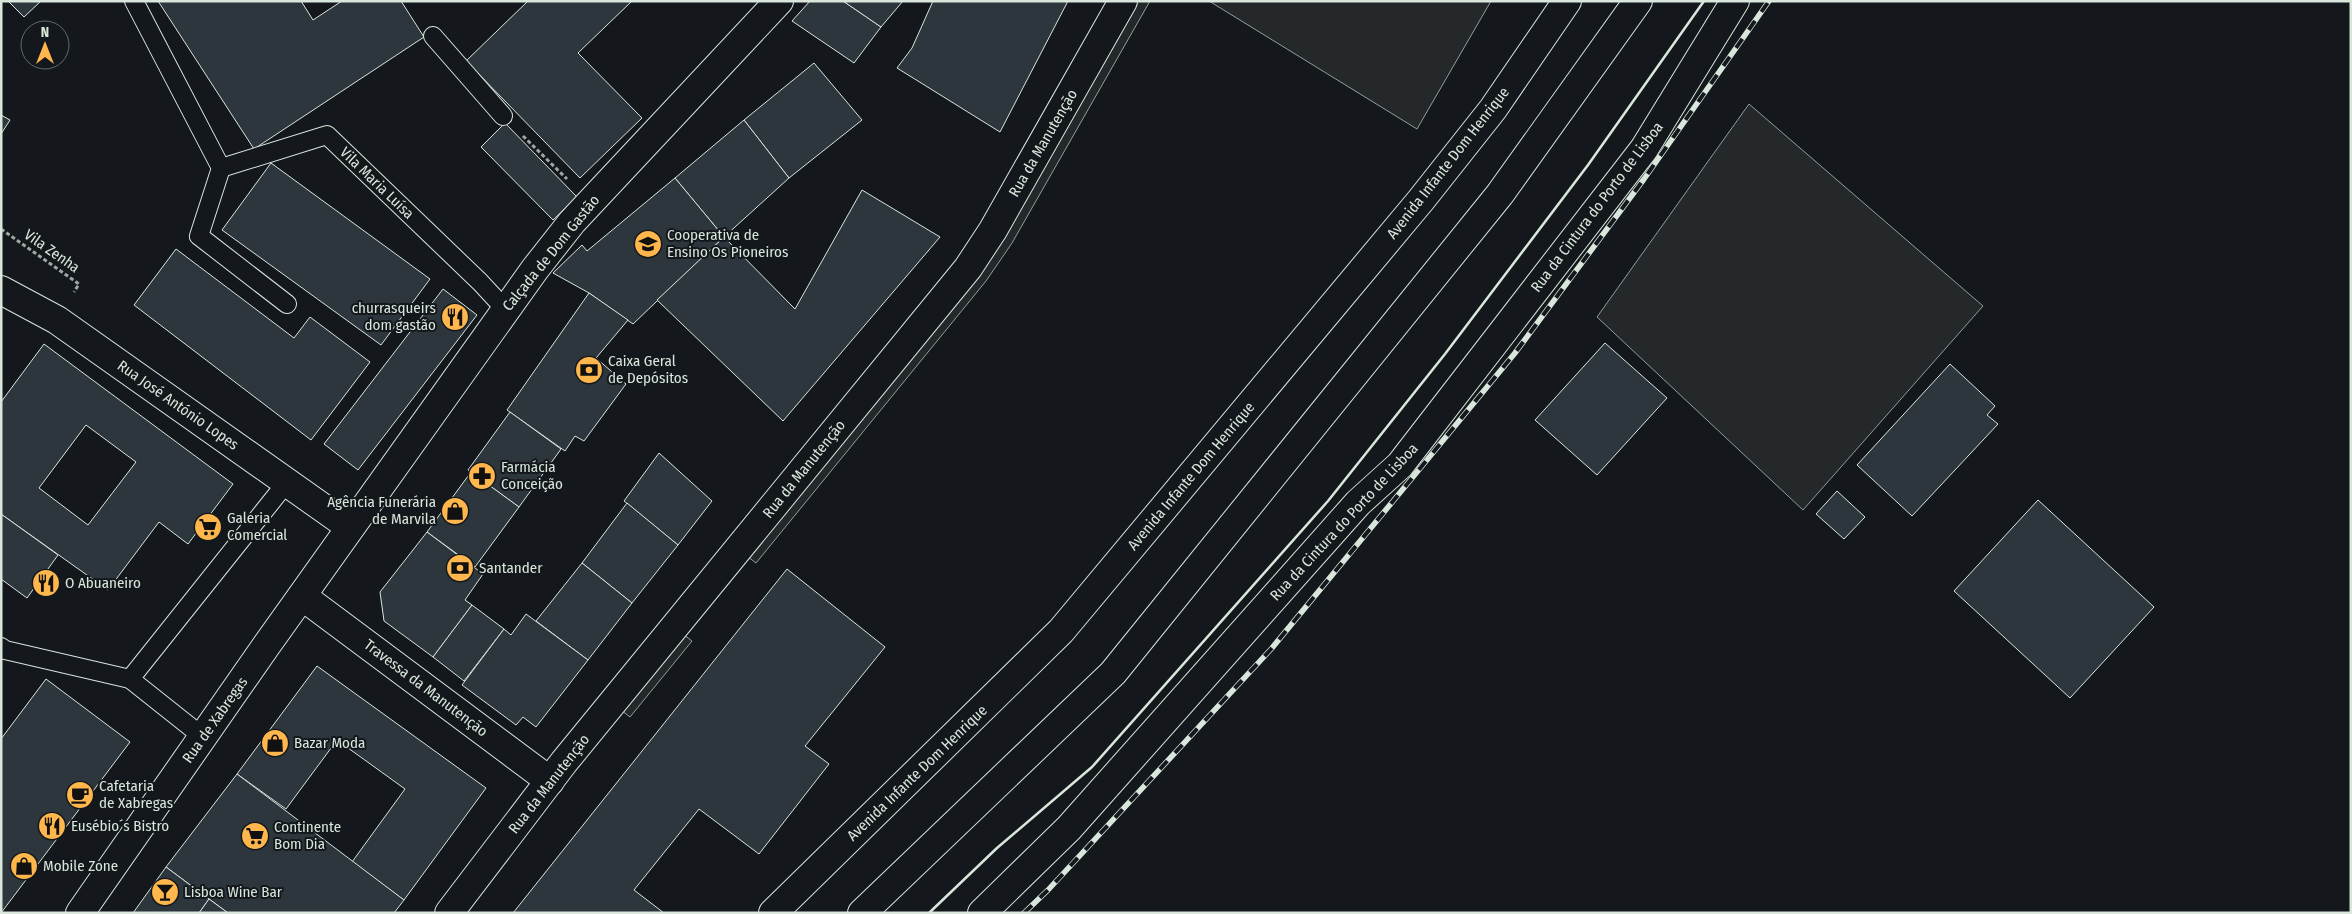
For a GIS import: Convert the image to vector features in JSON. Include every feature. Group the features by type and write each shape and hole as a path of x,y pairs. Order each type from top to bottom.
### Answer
{"street":[{"name":"Calçada de Dom Gastão","path":"350,528 379,491 505,309 572,222 779,1"},
{"name":"Rua da Manutenção","path":"449,913 550,781 968,268 1002,215 1123,1"},
{"name":"Avenida Infante Dom Henrique","path":"773,913 1061,631 1421,200 1494,109 1567,1"},
{"path":"862,913 1113,673 1500,194 1638,1"},
{"name":"Rua da Cintura do Porto de Lisboa","path":"982,913 1069,828 1358,503 1400,465 1644,149 1736,1"},
{"name":"Rua José António Lopes","path":"4,296 57,320 350,528"},
{"name":"Rua de Xabregas","path":"80,913 350,528"},
{"name":"Travessa da Manutenção","path":"302,596 550,781"}],"lane":[{"path":"134,1 221,168 199,236 287,304"},
{"path":"433,36 503,116"},
{"name":"Vila Maria Luísa","path":"221,168 326,135 480,282 505,309"},
{"path":"130,679 287,482"},
{"path":"1,647 5,650 130,679 202,737"}],"path":[{"path":"503,116 591,202"},
{"name":"Vila Zenha","path":"1,229 79,284 57,320"}],"shaded area":[{"path":"1137,1 1150,1 1012,243 986,281 756,563 747,556 1026,197"},
{"path":"1209,1 1491,1 1417,129"},
{"path":"1749,104 1983,306 1803,510 1597,317"},
{"path":"683,634 692,641 630,717 621,710"}],"building":[{"path":"8,1 41,1 24,17"},
{"path":"158,1 301,1 313,20 342,1 401,1 424,37 254,149"},
{"path":"528,1 632,1 578,53 642,118 580,178 466,61"},
{"path":"810,1 843,1 881,27 854,63 792,21"},
{"path":"843,1 903,1 881,27"},
{"path":"933,1 1068,1 1000,132 897,68 912,48"},
{"path":"814,63 862,120 789,178 744,120"},
{"path":"1,115 10,120 1,134"},
{"path":"744,120 789,178 724,237 675,178"},
{"path":"505,123 577,197 553,220 481,147"},
{"path":"271,163 430,279 381,345 222,230"},
{"path":"675,178 724,237 633,324 589,293 553,273 582,245 587,251"},
{"path":"862,190 940,237 783,421 657,300 724,237 795,309"},
{"path":"176,249 294,338 310,317 370,362 311,440 134,305"},
{"path":"443,289 477,315 358,470 324,444"},
{"path":"589,293 628,320 596,358 626,384 584,441 575,436 565,451 507,410"},
{"path":"1605,343 1667,398 1597,475 1535,420"},
{"path":"44,344 233,484 188,544 159,522 108,590 1,514 1,402","holes":["86,425 136,462 88,525 39,488"]},
{"path":"1950,364 1995,406 1987,415 1998,424 1912,516 1857,465"},
{"path":"510,412 561,449 519,507 468,470"},
{"path":"659,453 712,501 678,545 624,501"},
{"path":"471,472 519,507 475,567 427,532"},
{"path":"1837,491 1865,517 1844,539 1816,514"},
{"path":"2038,500 2154,607 2070,698 1954,591"},
{"path":"627,503 678,545 632,603 582,563"},
{"path":"1,514 58,555 27,598 1,579"},
{"path":"427,532 483,574 465,600 472,605 433,657 384,621 380,592"},
{"path":"582,563 632,603 588,660 536,621"},
{"path":"787,569 885,647 805,746 829,764 759,854 699,809 634,890 664,913 513,913"},
{"path":"472,605 504,629 464,681 433,657"},
{"path":"526,614 588,660 536,727 523,717 516,725 462,685 504,629 511,635"},
{"path":"317,666 486,788 404,900 352,862 405,789 337,740 286,809 237,774"},
{"path":"46,679 130,742 1,913 1,739"},
{"name":"Continente Bom Dia","path":"237,774 404,900 394,913 228,913 166,867"},
{"path":"166,867 209,899 199,913 133,913"},
{"path":"209,899 228,913 199,913"}],"railway":[{"path":"1024,913 1048,890 1272,648 1515,353 1644,179 1769,1"}],"wall":[{"path":"929,913 997,848 1092,767 1328,501 1445,354 1588,165 1704,1"}],"place":[{"name":"Cooperativa de Ensino Os Pioneiros","path":"648,244"},
{"name":"churrasqueirs dom gastão","path":"455,317"},
{"name":"Caixa Geral de Depósitos","path":"589,370"},
{"name":"Farmácia Conceição","path":"482,476"},
{"name":"Agência Funerária de Marvila","path":"455,511"},
{"name":"Galeria Comercial","path":"208,527"},
{"name":"Santander","path":"460,568"},
{"name":"O Abuaneiro","path":"46,583"},
{"name":"Bazar Moda","path":"275,743"},
{"name":"Cafetaria de Xabregas","path":"80,795"},
{"name":"Eusébio´s Bistro","path":"52,826"},
{"name":"Continente Bom Dia","path":"255,836"},
{"name":"Mobile Zone","path":"24,866"},
{"name":"Lisboa Wine Bar","path":"165,892"}]}
